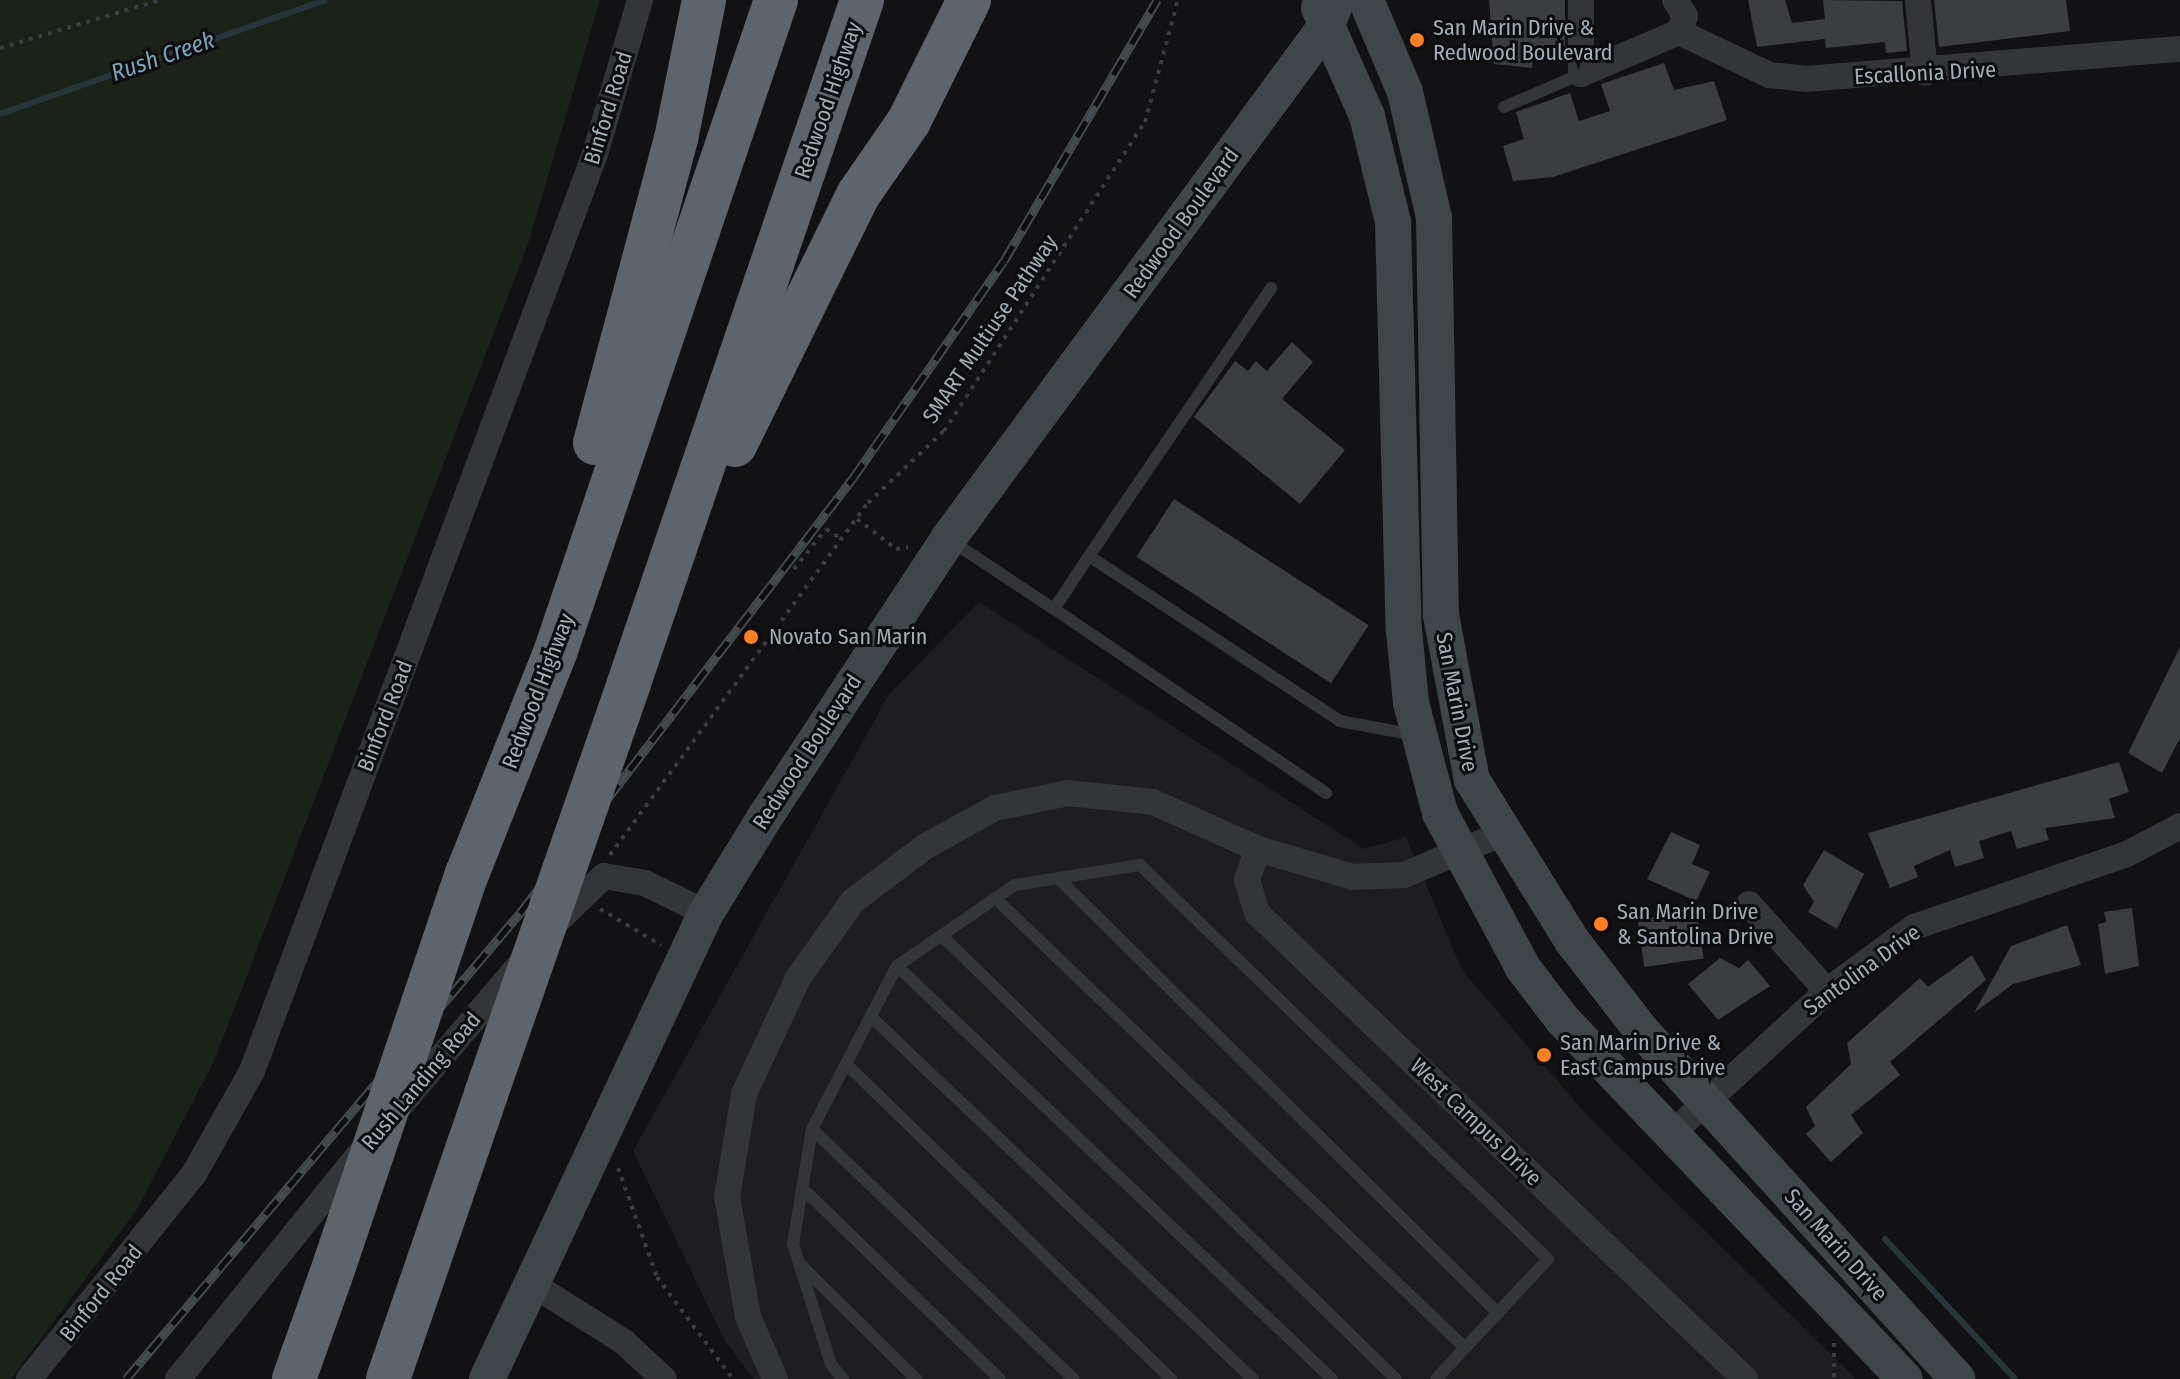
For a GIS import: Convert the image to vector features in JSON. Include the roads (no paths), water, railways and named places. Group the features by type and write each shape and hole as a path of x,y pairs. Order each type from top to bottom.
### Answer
{"highway":[{"path":"589,548 591,454 676,139 704,0"},
{"name":"Redwood Highway","path":"294,1379 467,874 589,548 776,0"},
{"name":"Redwood Highway","path":"388,1379 862,0"},
{"path":"656,605 858,195 909,121 969,0"}],"main road":[{"name":"Redwood Boulevard","path":"487,1379 595,1142 706,913 942,548 1348,4"},
{"name":"San Marin Drive","path":"1348,4 1367,116 1393,222 1403,616 1418,735 1440,813 1523,968 1669,1136 1905,1379"},
{"name":"San Marin Drive","path":"1348,4 1405,92 1434,218 1441,615 1472,780 1501,834 1597,975 1705,1102 1958,1379"}],"street":[{"name":"Binford Road","path":"29,1379 194,1174 252,1071 595,154 640,0"},
{"path":"1581,0 1581,74"},
{"path":"1918,0 1925,73"},
{"name":"Escallonia Drive","path":"1581,74 1683,12 1769,75 1925,73 2180,49"},
{"path":"775,1379 748,1317 727,1197 744,1094 798,978 853,901 926,846 995,808 1068,793 1153,802 1258,849 1353,877 1404,875 1501,834"},
{"name":"Santolina Drive","path":"1669,1136 1827,991 1914,927 2127,854 2180,826"},
{"name":"West Campus Drive","path":"1258,849 1247,880 1257,913 1745,1379"},
{"name":"Rush Landing Road","path":"178,1379 221,1317 595,883 604,876 645,883 706,913"},
{"path":"1749,904 1827,991"},
{"path":"532,1284 624,1342 664,1379"}],"lane":[{"path":"1504,107 1581,74"},
{"path":"1054,609 1271,288"},
{"path":"942,548 1054,609 1326,793"},
{"path":"1089,556 1340,721 1418,735"},
{"path":"843,1379 831,1364 793,1244 812,1129 897,966 1015,885 1140,865 1548,1259 1436,1379"},
{"path":"1058,878 1498,1313"},
{"path":"995,898 1465,1348"},
{"path":"942,936 1396,1379"},
{"path":"897,966 1332,1379"},
{"path":"871,1017 1253,1379"},
{"path":"846,1064 1171,1379"},
{"path":"812,1129 1074,1379"},
{"path":"802,1188 1000,1379"},
{"path":"799,1264 916,1379"}],"waterway":[{"name":"Rush Creek","path":"0,114 325,0"},
{"path":"1885,1239 2015,1379"}],"railway":[{"path":"126,1379 520,913 853,478 1004,261 1157,0"}],"place":[{"name":"San Marin Drive & Redwood Boulevard","path":"1417,40"},
{"name":"Novato San Marin","path":"751,637"},
{"name":"San Marin Drive & Santolina Drive","path":"1601,924"},
{"name":"San Marin Drive & East Campus Drive","path":"1544,1055"}]}
